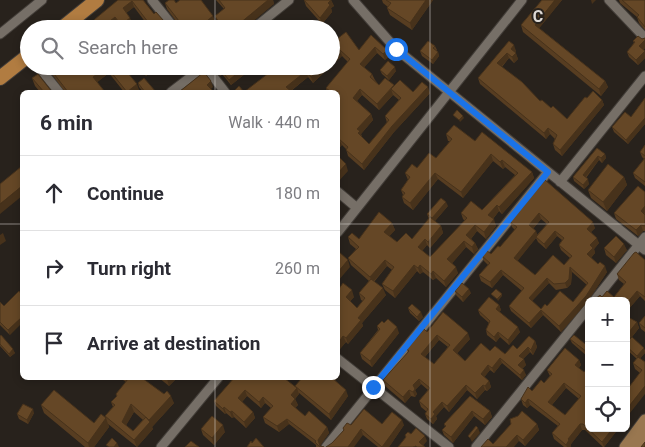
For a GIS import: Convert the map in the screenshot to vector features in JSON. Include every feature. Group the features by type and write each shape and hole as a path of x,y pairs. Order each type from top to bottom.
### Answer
{"highway":[{"path":"72,20 97,0"},
{"path":"0,78 20,62"}],"main road":[{"path":"625,447 645,420"},
{"path":"636,447 645,434"}],"street":[{"path":"0,34 42,0"},
{"path":"152,0 168,20"},
{"path":"264,20 289,0"},
{"path":"353,0 396,49 642,248"},
{"path":"340,229 522,0"},
{"path":"609,0 645,38"},
{"path":"45,75 57,90"},
{"path":"175,90 194,75"},
{"path":"212,75 223,90"},
{"path":"560,182 645,76"},
{"path":"326,447 548,172"},
{"path":"340,194 357,208"},
{"path":"598,297 642,248 645,237"},
{"path":"476,447 585,312"},
{"path":"340,361 449,447"},
{"path":"161,447 216,380"}],"building":[{"path":"118,0 143,0 154,14 156,12 163,20 146,20 132,1 123,8 130,18 127,20 117,20 115,17 111,20 94,20"},
{"path":"169,0 174,0 176,3 180,0 201,0 213,16 208,20 178,20 165,3"},
{"path":"219,0 268,0 244,20 218,20 215,16 225,8"},
{"path":"304,0 331,0 328,3 330,5 320,18"},
{"path":"386,0 426,0 410,23 387,8 391,3"},
{"path":"542,0 555,0 535,25 605,81 599,89 521,25"},
{"path":"622,0 645,0 645,27 637,17 639,15"},
{"path":"346,32 359,50 371,35 387,50 383,54 375,47 360,64 372,74 370,77 379,85 385,78 394,85 377,104 360,89 353,98 371,114 357,129 360,131 358,133 369,144 389,120 385,116 401,98 391,89 400,80 413,92 422,82 428,87 392,126 362,164 346,150 348,147 340,140 340,90 328,90 326,88 337,75 340,75 340,71 350,59 340,50 340,37"},
{"path":"638,36 642,39 645,38 639,46 645,51 636,60 627,52"},
{"path":"428,41 435,46 433,48 438,52 432,60 420,51"},
{"path":"509,41 514,45 511,49 516,53 512,57 507,53 497,63 522,82 540,101 542,100 551,108 553,106 567,119 585,97 587,98 593,91 602,100 560,150 553,144 557,135 548,128 544,133 478,78"},
{"path":"388,61 395,67 387,76 380,70"},
{"path":"39,75 50,90 42,90 32,78"},
{"path":"55,75 96,75 93,77 103,90 66,90"},
{"path":"113,75 130,75 137,84 130,90 125,90"},
{"path":"200,75 206,75 211,81 207,85 212,90 182,90"},
{"path":"225,75 235,75 229,80"},
{"path":"266,75 301,75 286,87 290,90 247,90"},
{"path":"144,78 154,90 143,90 138,83"},
{"path":"645,98 645,118 626,140 612,127 625,112 631,117"},
{"path":"457,110 463,116 459,120 453,115"},
{"path":"454,125 475,141 482,132 532,172 499,207 497,205 488,215 494,219 484,232 475,225 466,235 475,243 472,247 464,241 447,259 456,267 444,281 433,271 431,274 420,265 418,268 414,265 393,291 382,284 394,267 385,260 370,277 348,258 359,247 348,237 352,233 359,239 379,212 392,223 384,232 397,242 406,233 412,239 430,217 441,226 428,242 425,239 418,247 430,257 467,218 461,213 471,201 482,210 518,173 491,154 461,192 435,173 410,203 402,197 405,193 401,190 410,177 405,173 412,164 417,168 429,153 436,158 452,139 446,134"},
{"path":"645,145 645,156 640,152"},
{"path":"597,148 605,154 601,158 598,156 583,175 588,179 583,185 573,177"},
{"path":"340,158 346,164 340,171"},
{"path":"645,158 645,182 633,173"},
{"path":"608,164 624,177 603,202 588,190"},
{"path":"20,168 20,188 0,204 0,184"},
{"path":"545,180 593,222 587,229 597,238 590,245 593,248 587,254 598,264 600,262 605,266 586,296 559,326 541,310 529,323 509,306 524,288 501,270 490,282 479,275 490,263 482,256 486,250 491,254 498,246 500,247 517,227 510,222","holes":["539,213 549,222 536,237 544,244 555,231 564,238 559,245 572,256 564,265 553,255 535,275 514,258 536,231 529,225","570,267 588,283 573,302 560,291 547,306 545,304 541,309 529,298 547,278 554,284 565,283 569,279"]},
{"path":"638,186 645,192 645,206 641,211 645,215 645,226 641,225 636,230 614,213"},
{"path":"441,198 446,202 432,218 427,214"},
{"path":"616,236 624,244 614,257 604,248"},
{"path":"636,252 645,260 645,297 637,291 630,299 630,297 614,297 626,282 617,274"},
{"path":"340,253 348,260 340,270"},
{"path":"371,279 383,288 358,318 361,320 346,338 343,336 340,340 340,287 343,283 352,290 346,297 357,308 365,298 359,293"},
{"path":"462,283 469,289 462,297 455,291"},
{"path":"496,289 502,294 497,299 491,294"},
{"path":"19,291 20,319 8,330 0,322 0,302 4,306"},
{"path":"607,291 614,297 602,297"},
{"path":"489,297 499,305 496,309 518,327 508,340 498,332 494,337 486,330 490,321 478,310"},
{"path":"412,304 421,312 417,317 408,308"},
{"path":"443,312 468,333 453,350 465,361 481,343 490,351 495,346 505,354 513,345 517,349 529,336 535,341 531,350 528,347 519,356 524,359 518,365 524,370 520,375 500,358 492,368 488,365 481,374 489,381 485,386 483,385 475,393 466,385 447,406 442,402 433,412 435,414 431,419 425,414 428,409 419,401 430,388 419,379 413,385 415,389 413,392 409,390 403,397 383,380 409,351 407,349 424,329 427,332","holes":["437,335 450,345 434,364 421,354"]},
{"path":"645,316 645,328 639,323"},
{"path":"630,318 637,322 630,331"},
{"path":"388,319 397,327 370,361 360,353 380,329 377,326 382,321 384,323"},
{"path":"1,335 13,349 9,354 0,344"},
{"path":"574,335 585,344 585,350 570,339"},
{"path":"632,337 644,348 637,356 630,350 630,339"},
{"path":"565,348 579,360 575,365 584,372 585,371 585,426 580,424 568,439 566,445 552,433 560,424 528,399 525,403 521,399 528,387 532,391 541,380 544,383 552,374 547,370","holes":["564,383 581,396 565,415 548,402"]},
{"path":"638,357 645,362 645,386 630,405 630,386 642,370 633,363"},
{"path":"127,380 145,380 164,394 167,391 171,396 149,420 147,418 150,422 134,440 105,416 115,405 111,402 117,396 116,394","holes":["131,404 146,417 133,431 122,422"]},
{"path":"232,380 287,380 297,388 291,395 295,399 291,404 305,416 309,411 327,427 318,440 320,446 324,447 320,447 316,441 287,419 277,426 263,417 273,406 263,397 259,402 245,390 238,398 253,412 244,422 232,411 230,412 224,407 223,409 214,401"},
{"path":"300,380 334,380 346,390 329,414 295,386"},
{"path":"54,390 94,423 101,414 106,418 88,443 41,405"},
{"path":"470,396 490,411 483,419 472,411 451,437 442,430 446,426 444,424"},
{"path":"23,404 33,409 27,420 17,414"},
{"path":"364,409 382,424 392,412 402,420 382,447 361,429 348,447 326,447 344,430 343,428 347,423 351,425"},
{"path":"522,411 537,424 523,440 517,435 506,447 481,447 488,439 493,444 511,424 510,419 518,416"},
{"path":"212,416 223,425 212,438 201,429"},
{"path":"476,426 478,428 470,438 468,436"},
{"path":"416,428 425,436 419,442 425,447 398,447 406,437 405,435 408,432 411,434"},
{"path":"591,432 610,432 602,442"},
{"path":"112,438 117,443 114,447 109,447 106,445"},
{"path":"256,438 264,447 247,447 251,441 252,443"},
{"path":"191,441 199,447 185,447"}],"route":[{"path":"373,387 548,172 396,49"}]}
